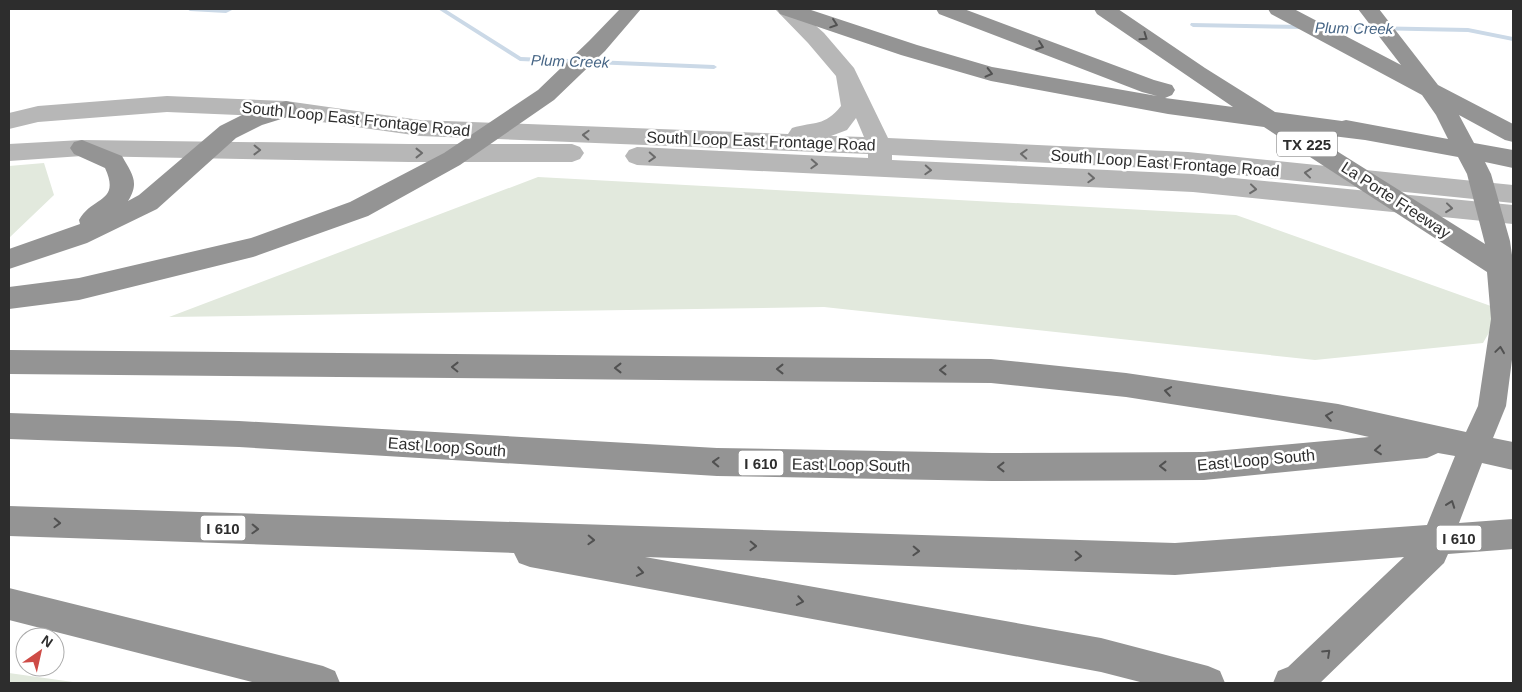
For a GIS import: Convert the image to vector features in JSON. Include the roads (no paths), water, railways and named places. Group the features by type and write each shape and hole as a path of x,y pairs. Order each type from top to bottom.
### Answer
{"highway":[{"path":"9,298 79,289 253,247 359,209 452,159 546,95 598,46 631,9"},
{"path":"786,9 909,50 991,74 1168,106 1364,132"},
{"path":"946,9 1150,87 1364,132 1513,159"},
{"name":"La Porte Freeway","path":"1104,9 1197,73 1513,275"},
{"path":"1278,9 1513,134"},
{"path":"1317,9 1428,88"},
{"path":"1290,683 1300,679 1433,552 1462,474 1492,406 1504,319 1497,241 1480,174 1446,112 1403,52 1368,9"},
{"path":"9,259 78,236 148,202 228,132 254,119 286,109"},
{"path":"63,241 114,201 122,190 123,181 114,162 82,148"},
{"path":"9,362 991,371 1126,385 1338,417 1513,456"},
{"name":"East Loop South","path":"9,426 239,434 717,462 992,467 1204,466 1513,437"},
{"name":"I 610","path":"9,521 1175,559 1513,534"},
{"path":"437,535 1101,655 1208,683"},
{"path":"9,604 324,683"}],"main road":[{"path":"786,9 816,38 846,73 880,156"},
{"path":"730,140 817,132 839,124 852,106 846,73"},
{"name":"South Loop East Frontage Road","path":"9,121 38,114 167,104 286,109 420,128 730,140 880,156 1193,183 1513,215"},
{"name":"South Loop East Frontage Road","path":"9,154 82,148 1188,161 1513,194"}],"waterway":[{"name":"Plum Creek","path":"190,9 226,11 231,9"},
{"name":"Plum Creek","path":"441,9 520,59 714,67"},
{"name":"Plum Creek","path":"1193,25 1305,27"},
{"name":"Plum Creek","path":"1318,27 1468,30 1513,39"}]}
